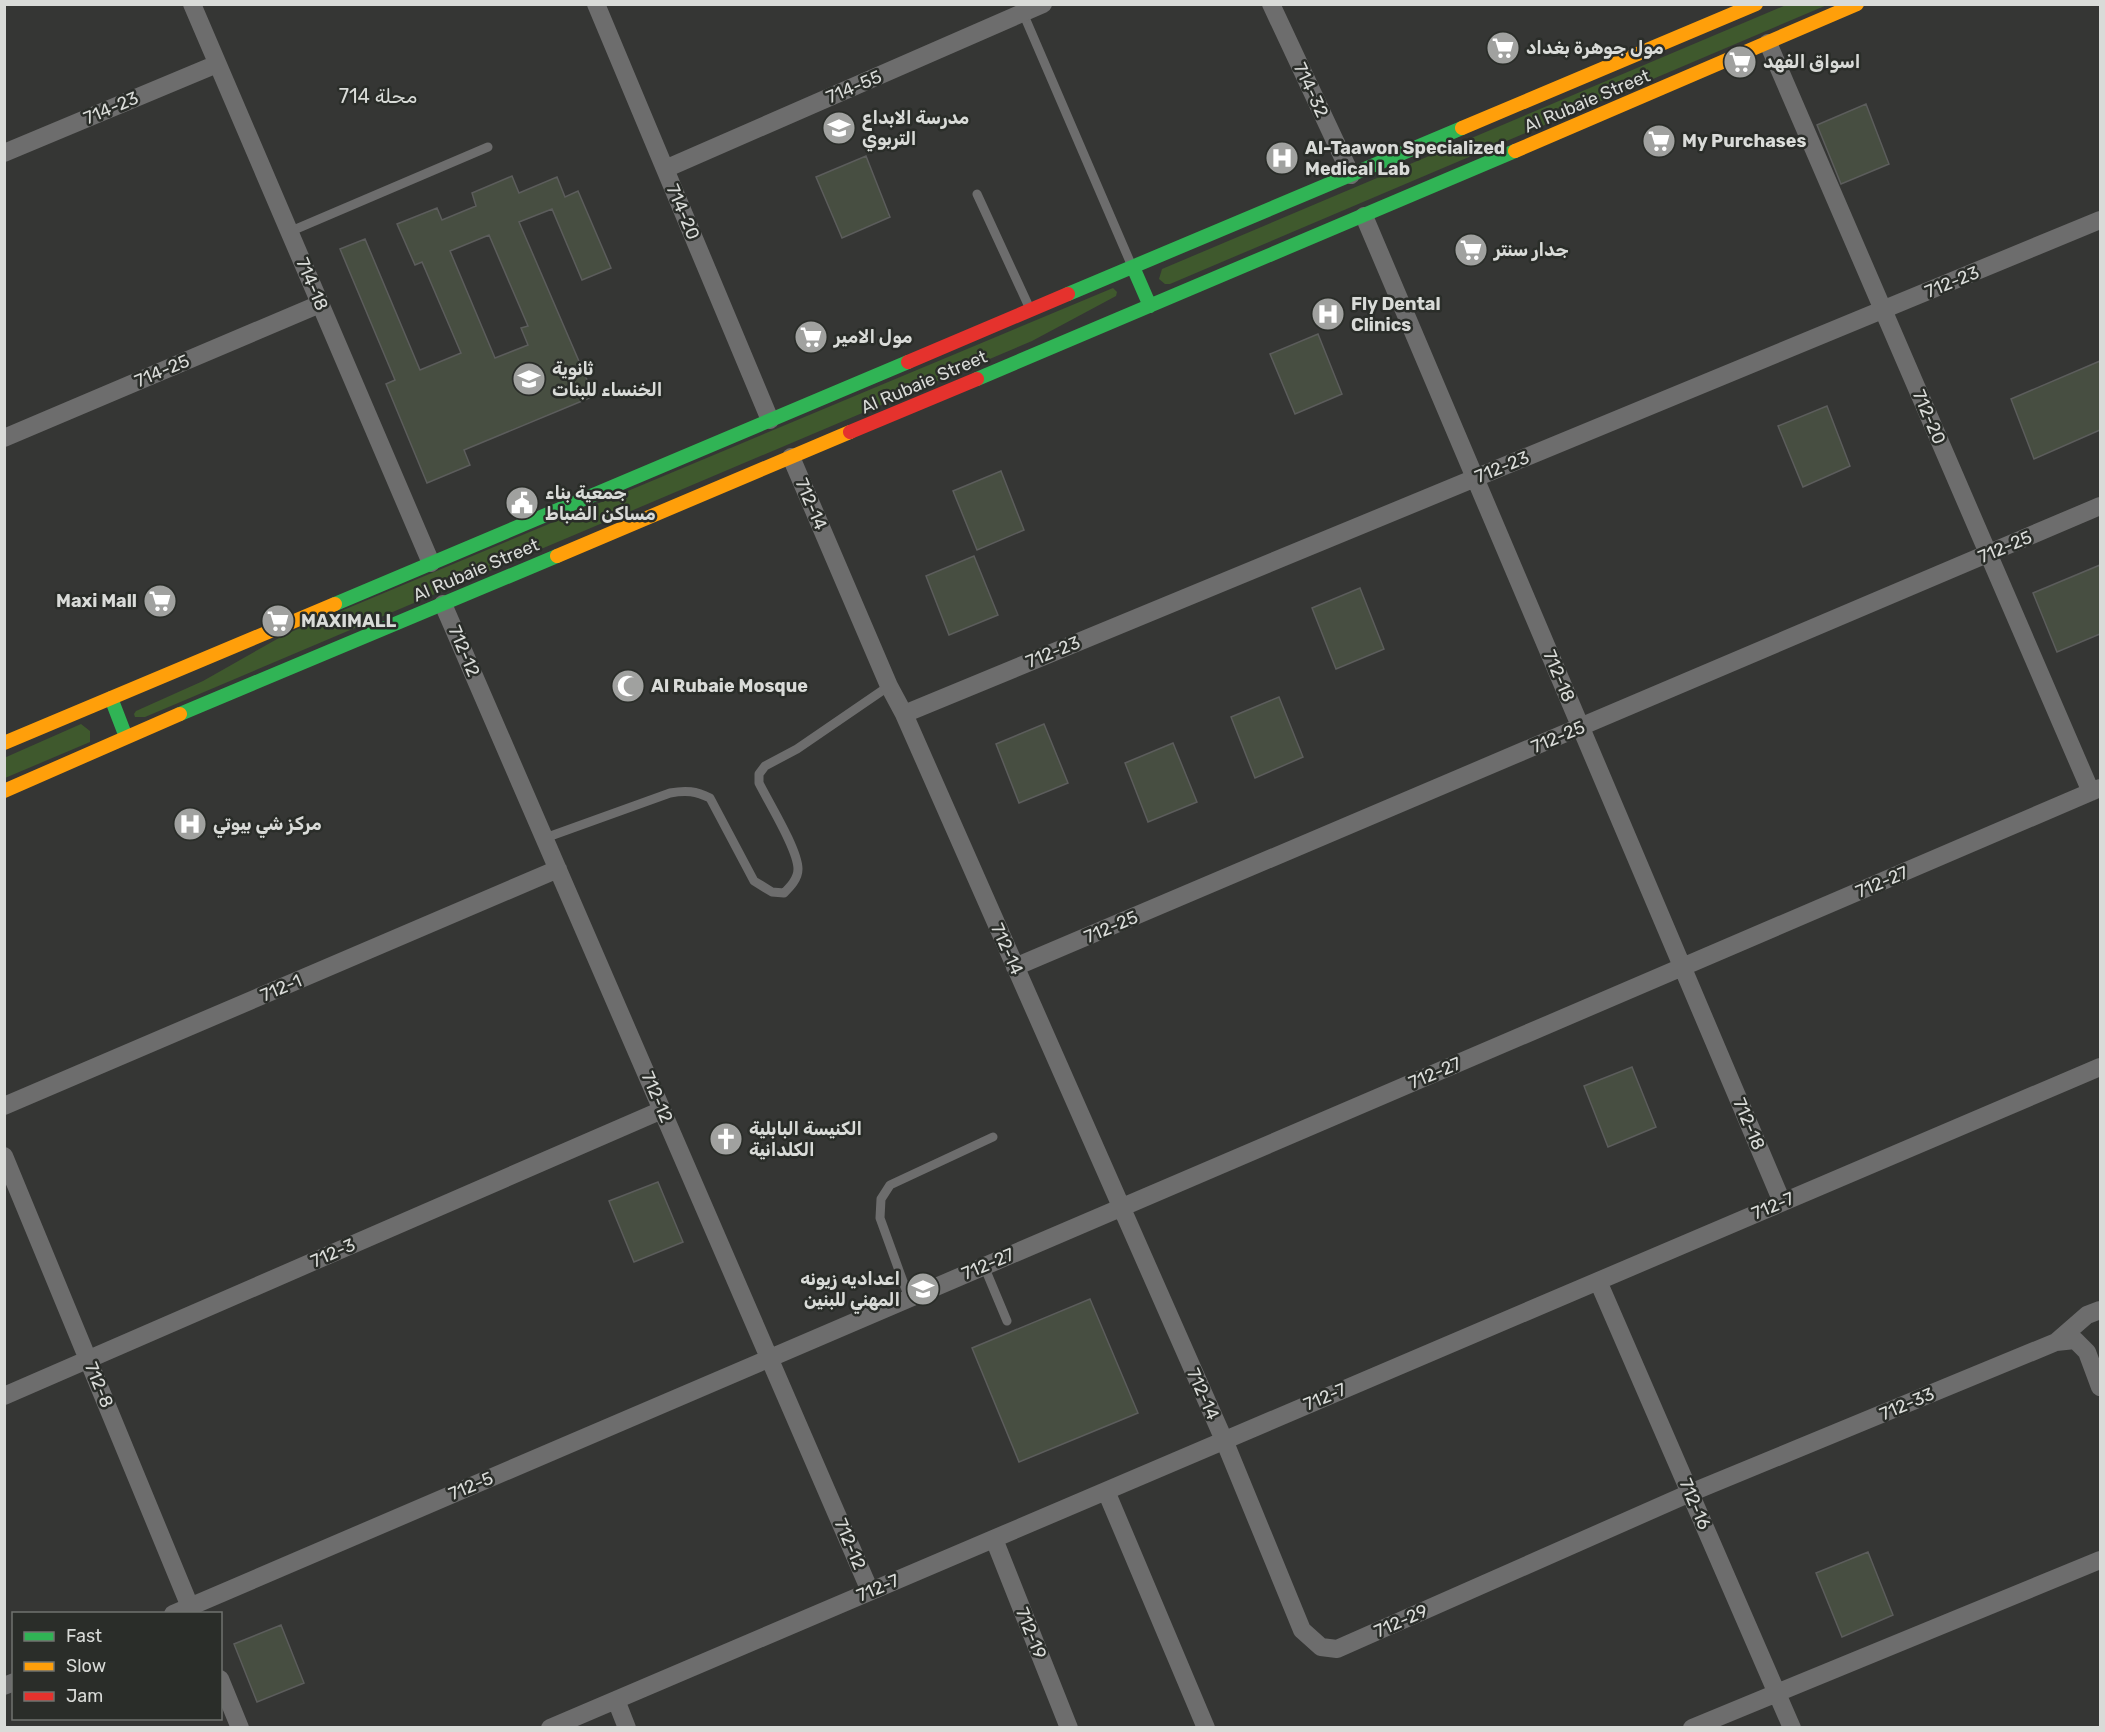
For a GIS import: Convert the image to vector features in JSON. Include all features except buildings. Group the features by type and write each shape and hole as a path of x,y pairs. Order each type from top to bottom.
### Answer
{"street":[{"name":"714-18","path":"192,4 431,563"},
{"name":"714-20","path":"596,4 770,420"},
{"name":"714-55","path":"665,169 1043,4"},
{"name":"714-32","path":"1272,4 1351,175"},
{"name":"Al Rubaie Street","path":"4,791 126,737 1364,216 1857,4"},
{"name":"Al Rubaie Street","path":"4,743 1756,5"},
{"name":"712-20","path":"1768,43 1988,554 2096,790"},
{"name":"714-23","path":"4,153 217,63"},
{"name":"712-18","path":"1364,216 1782,1202"},
{"name":"712-23","path":"904,714 2100,220"},
{"path":"1133,267 1150,306"},
{"name":"714-25","path":"4,438 320,304"},
{"name":"712-14","path":"791,457 889,686 904,714 1224,1440"},
{"name":"712-25","path":"1015,967 2100,506"},
{"name":"712-12","path":"443,604 870,1591"},
{"path":"111,698 126,737"},
{"name":"712-27","path":"770,1358 2096,790"},
{"name":"712-1","path":"4,1106 558,869"},
{"name":"712-7","path":"550,1728 2100,1067"},
{"name":"712-3","path":"4,1396 662,1110"},
{"name":"712-8","path":"4,1155 192,1610"},
{"name":"712-16","path":"1598,1281 1792,1728"},
{"name":"712-33","path":"1690,1493 2056,1342 2087,1315 2100,1310"},
{"path":"2056,1342 2075,1340 2087,1352 2100,1387"},
{"name":"712-5","path":"192,1610 770,1358"},
{"name":"712-29","path":"1224,1440 1302,1630 1321,1647 1337,1648 1690,1493"},
{"path":"1106,1491 1206,1728"},
{"name":"712-19","path":"994,1539 1069,1728"},
{"path":"1692,1728 2100,1560"},
{"path":"222,1684 240,1728"},
{"path":"616,1700 627,1728"}],"lane":[{"path":"1023,13 1133,267"},
{"path":"289,232 488,147"},
{"path":"977,194 1031,311"},
{"path":"545,838 670,793 687,790 698,792 710,798 754,880 772,892 784,893 792,885 798,871 796,855 759,783 759,774 765,766 797,749 889,686"},
{"path":"909,1298 880,1218 881,1199 890,1185 993,1137"},
{"path":"984,1266 1007,1321"}],"green space":[{"path":"1786,5 1827,5 1170,284 1165,284 1159,279 1162,269"},
{"path":"1113,288 1117,292 1116,296 1032,341 145,717 135,717 136,711 203,681 286,634"},
{"path":"81,724 90,731 90,742 5,778 4,758"}],"traffic: fast":[{"path":"1068,294 1462,128"},
{"path":"977,379 1515,151"},
{"path":"1133,267 1150,306"},
{"path":"335,604 908,362"},
{"path":"180,714 557,556"},
{"path":"111,698 126,737"}],"traffic: slow":[{"path":"1462,128 1756,4"},
{"path":"1515,151 1857,4"},
{"path":"557,556 850,432"},
{"path":"4,743 335,604"},
{"path":"4,791 180,714"}],"traffic: jam":[{"path":"908,362 1068,294"},
{"path":"850,432 977,379"}],"place":[{"name":"مول جوهرة بغداد","path":"1503,48"},
{"name":"اسواق الفهد","path":"1740,62"},
{"name":"مدرسة الابداع التربوي","path":"839,128"},
{"name":"My Purchases","path":"1659,141"},
{"name":"Al-Taawon Specialized Medical Lab","path":"1282,158"},
{"name":"جدار سنتر","path":"1471,250"},
{"name":"Fly Dental Clinics","path":"1328,314"},
{"name":"مول الامير","path":"811,337"},
{"name":"ثانوية الخنساء للبنات","path":"529,379"},
{"name":"جمعية بناء مساكن الضباط","path":"522,503"},
{"name":"Maxi Mall","path":"160,601"},
{"name":"MAXIMALL","path":"278,621"},
{"name":"Al Rubaie Mosque","path":"628,686"},
{"name":"مركز شي بيوتي","path":"190,824"},
{"name":"الكنيسة البابلية الكلدانية","path":"726,1139"},
{"name":"اعداديه زيونه المهني للبنين","path":"923,1289"}],"district":[{"name":"محلة 714","path":"378,96"}]}
